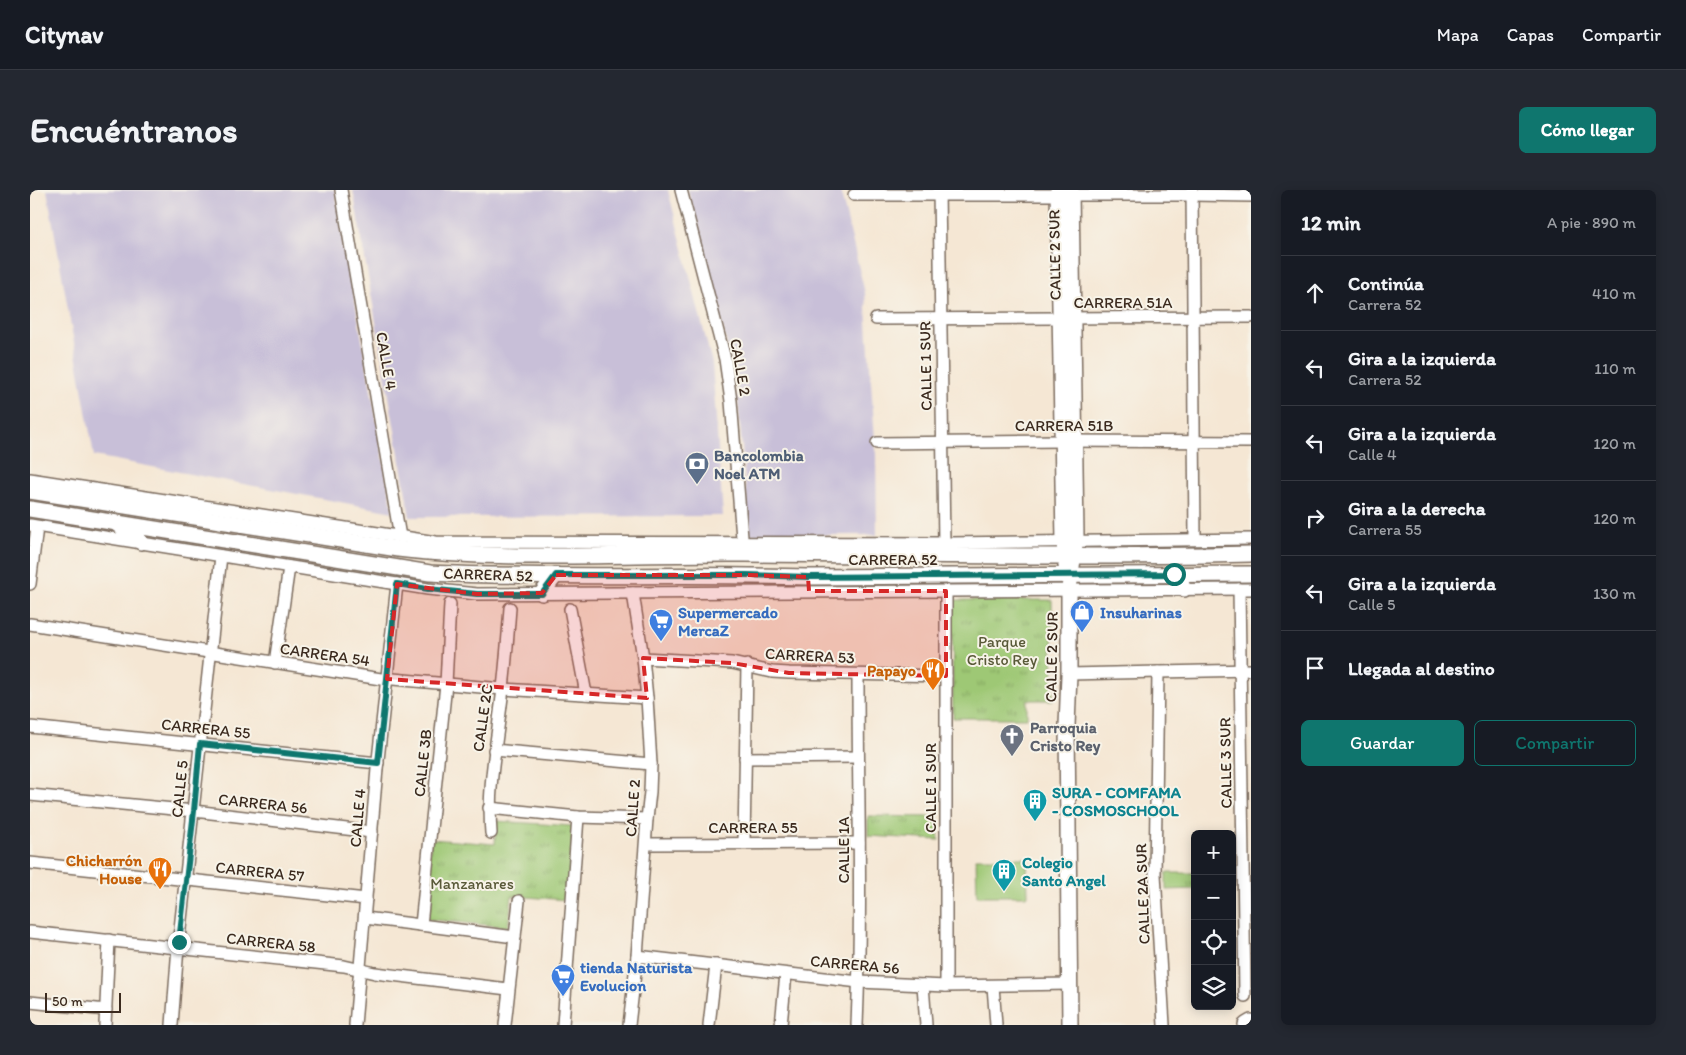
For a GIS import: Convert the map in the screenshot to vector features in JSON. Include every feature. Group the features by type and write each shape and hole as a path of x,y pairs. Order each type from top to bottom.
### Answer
{"main road":[{"name":"CALLE 2 SUR","path":"1065,192 1070,549 1067,726 1070,1025"},
{"name":"CARRERA 52","path":"30,491 436,554 566,549 743,548 863,556 1070,549 1251,554"},
{"name":"CARRERA 52","path":"30,509 430,574 477,576 747,575 808,584 1069,580 1174,574 1251,574"},
{"path":"116,523 141,542"},
{"path":"852,543 863,556"},
{"path":"1174,574 1184,589"},
{"path":"542,594 556,575"},
{"path":"1246,1025 1251,1022"}],"street":[{"name":"CALLE 4","path":"341,190 400,537"},
{"name":"CALLE 2","path":"682,190 725,359 731,401 743,548"},
{"path":"1192,192 1195,539"},
{"path":"854,195 1192,192 1251,196"},
{"name":"CALLE 1 SUR","path":"939,193 944,542"},
{"name":"CARRERA 51A","path":"876,318 1251,317"},
{"name":"CARRERA 51B","path":"877,443 1251,442"},
{"name":"CARRERA 52","path":"30,479 436,542 566,549"},
{"name":"CARRERA 52","path":"33,526 428,589 477,594 633,593 808,584 946,591 1069,580 1184,589 1245,589"},
{"path":"30,584 33,526"},
{"name":"CARRERA 52","path":"743,548 852,543 944,542 1070,549 1195,539 1251,539"},
{"name":"CALLE 5","path":"172,1025 185,879 221,556"},
{"path":"275,663 289,567"},
{"name":"CALLE 4","path":"355,1025 366,918 366,898 378,763 397,584"},
{"name":"CALLE 3 SUR","path":"1245,589 1245,996"},
{"name":"CALLE 1 SUR","path":"946,591 946,986"},
{"name":"CALLE 2","path":"629,1025 637,956 651,764 648,698 633,593"},
{"name":"CALLE 3B","path":"421,925 446,684 450,604"},
{"name":"CALLE 2C","path":"491,833 489,808 510,608"},
{"path":"570,610 586,694"},
{"name":"CARRERA 54","path":"30,624 387,679 503,689 648,698"},
{"name":"CARRERA 53","path":"643,658 732,662 772,672 946,676"},
{"path":"744,843 747,665"},
{"path":"1069,674 1246,670"},
{"name":"CALLE 2A SUR","path":"1158,672 1156,874 1164,1025"},
{"name":"CALLE 1A","path":"857,1025 859,982 858,674"},
{"name":"CARRERA 55","path":"30,727 378,763"},
{"path":"494,750 651,764"},
{"path":"745,758 858,757"},
{"name":"CARRERA 56","path":"30,795 194,811 372,832"},
{"path":"489,808 578,817 647,819"},
{"path":"563,1025 578,817"},
{"name":"CARRERA 55","path":"646,844 859,843"},
{"name":"CARRERA 57","path":"30,863 366,898"},
{"path":"505,1025 519,901"},
{"path":"366,918 515,938"},
{"name":"CARRERA 58","path":"30,932 344,966 375,974 508,989"},
{"path":"105,1025 109,940"},
{"name":"CARRERA 56","path":"637,956 859,982 946,986 1070,984"},
{"path":"710,1025 716,965"},
{"path":"781,1025 786,974"},
{"path":"923,985 926,1025"},
{"path":"993,986 996,1025"},
{"path":"30,1002 106,1010"}],"highlighted area":[{"path":"556,575 747,575 808,577 809,591 946,591 946,676 789,673 732,663 643,658 647,698 387,679 397,584 477,594 535,594 542,593"}],"shaded area":[{"path":"47,190 335,190 393,512 94,456"},
{"path":"353,190 668,190 712,363 723,516 410,517"},
{"path":"688,190 840,190 865,293 876,455 877,535 750,535 736,380"}],"green space":[{"name":"Parque Cristo Rey","path":"952,600 1052,600 1053,700 1027,700 1027,718 953,718"},
{"path":"868,816 937,817 939,840 868,836"},
{"name":"Manzanares","path":"496,821 573,826 568,900 512,896 508,927 424,919 431,839 495,844"},
{"path":"976,858 1027,858 1028,896 977,896"},
{"path":"1166,873 1191,873 1191,889 1166,890"}],"place":[{"name":"Bancolombia Noel ATM","path":"697,485"},
{"name":"Insuharinas","path":"1082,633"},
{"name":"Supermercado MercaZ","path":"661,642"},
{"name":"Papayo","path":"933,691"},
{"name":"Parroquia Cristo Rey","path":"1012,757"},
{"name":"SURA - COMFAMA - COSMOSCHOOL","path":"1035,822"},
{"name":"Chicharrón House","path":"160,890"},
{"name":"Colegio Santo Angel","path":"1004,892"},
{"name":"tienda Naturista Evolucion","path":"563,997"}],"route":[{"path":"179,942 200,744 378,763 397,584 477,594 542,594 556,575 747,575 808,577 1174,574"}]}
